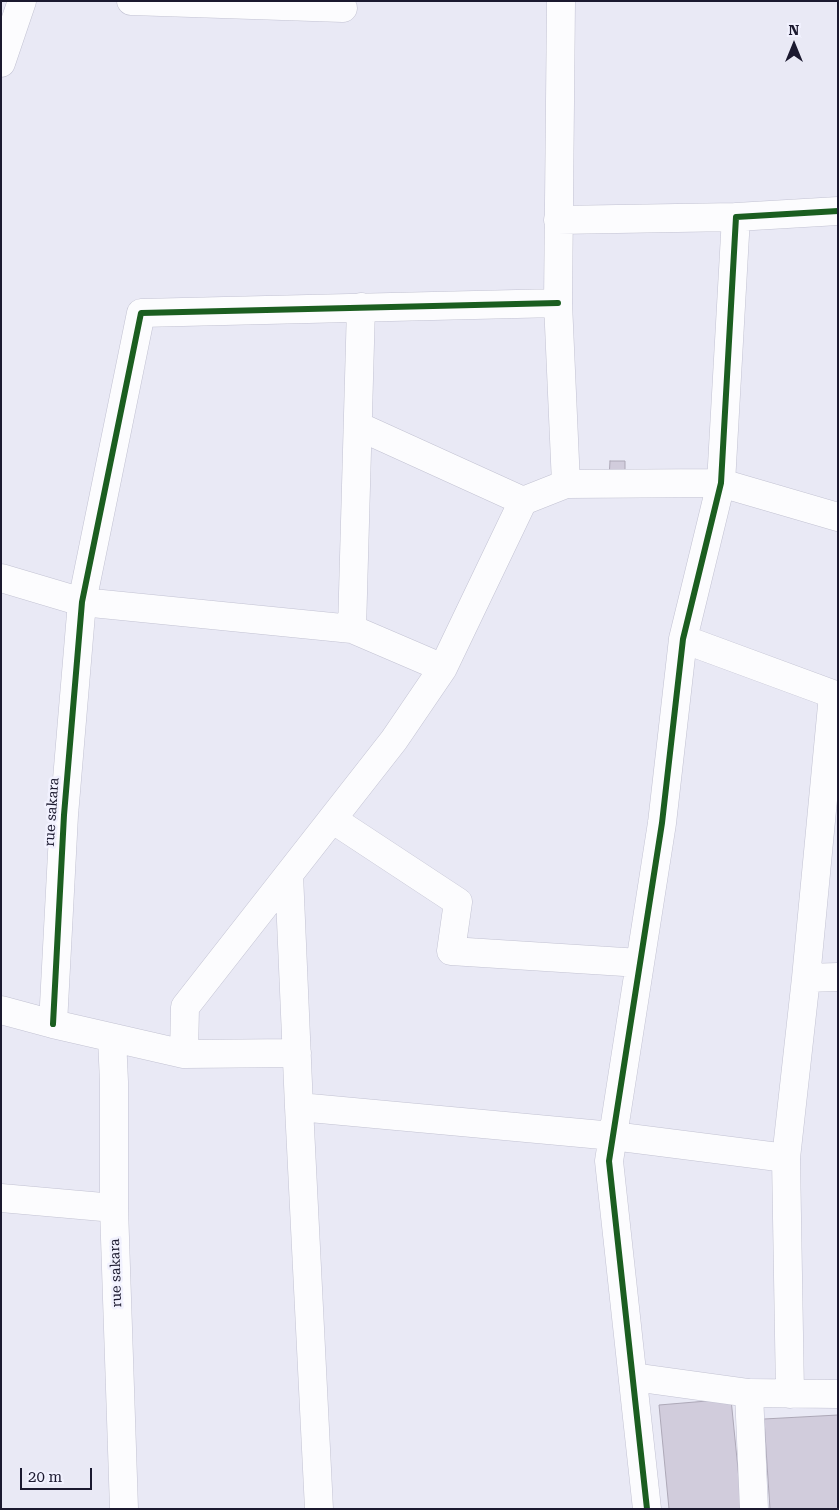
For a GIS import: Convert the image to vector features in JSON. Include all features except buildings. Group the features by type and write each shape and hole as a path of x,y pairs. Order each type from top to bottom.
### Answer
{"street":[{"path":"1,64 22,1"},
{"path":"131,1 343,8"},
{"path":"561,1 558,303 566,484"},
{"path":"558,220 736,217 838,211"},
{"path":"647,1509 610,1160 662,823 683,639 720,484 736,217"},
{"path":"352,629 361,307 558,303"},
{"name":"rue sakara","path":"53,1024 64,815 82,602 142,313 361,307"},
{"path":"358,426 523,502"},
{"path":"184,1054 185,1007 394,740 443,668 523,502 566,484 720,484 838,517"},
{"path":"1,578 82,602 352,629 443,668"},
{"path":"683,639 836,695 786,1158 790,1394"},
{"path":"332,819 458,902 451,951 640,963"},
{"path":"289,874 320,1509"},
{"path":"806,978 838,977"},
{"path":"1,1010 184,1054 297,1053"},
{"name":"rue sakara","path":"112,1038 114,1208 124,1509"},
{"path":"299,1107 613,1136 786,1158"},
{"path":"1,1198 114,1208"},
{"path":"633,1377 749,1393 838,1394"},
{"path":"749,1393 754,1509"}],"cycle path":[{"path":"647,1509 609,1161 662,823 683,639 721,483 736,217 838,211"},
{"path":"53,1024 64,815 82,602 141,313 558,303"}]}
